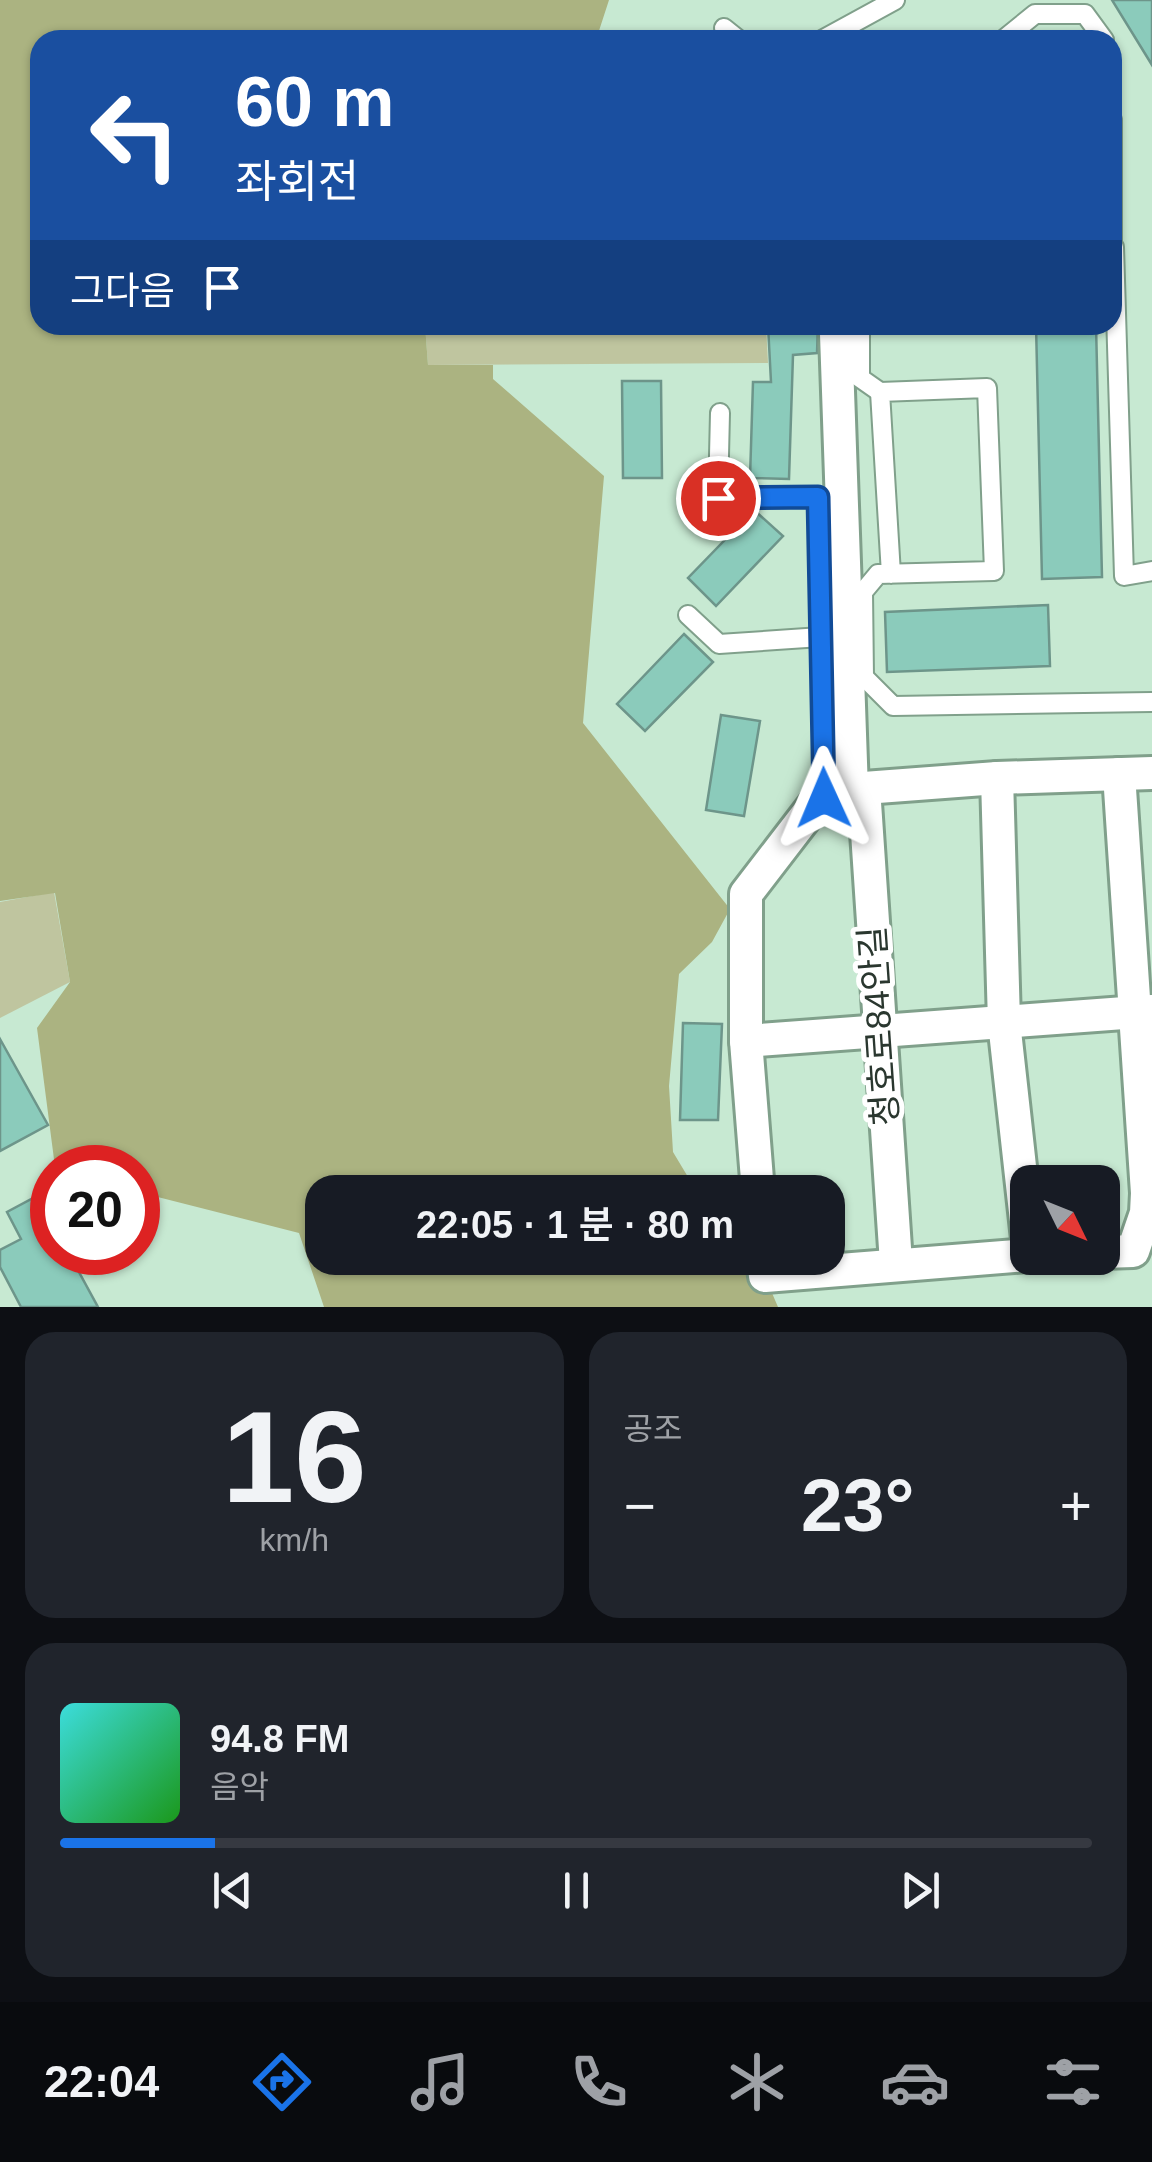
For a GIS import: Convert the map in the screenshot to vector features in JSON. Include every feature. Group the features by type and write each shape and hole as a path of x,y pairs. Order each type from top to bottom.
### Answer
{"street":[{"name":"청호로84안길","path":"848,335 847,792 879,1034 896,1263"},
{"path":"757,1175 746,1041 746,894 847,792 997,778 1136,774 1149,1193 1133,1251 1120,1251"},
{"path":"997,778 1004,1022 1020,1165"},
{"path":"746,1041 1145,1012"},
{"path":"845,1268 1010,1256"}],"lane":[{"path":"840,30 895,0"},
{"path":"1015,30 1035,14 1086,14 1097,30"},
{"path":"849,335 860,378 880,392 987,388 994,572 878,574 862,592 864,678 893,706 1152,702"},
{"path":"1117,335 1124,576 1152,571"},
{"path":"880,392 892,574"},
{"path":"720,413 718,498 818,497 821,637 847,792"},
{"path":"688,615 719,644 821,637"}],"green space":[{"path":"0,0 609,0 599,30 30,30 30,335 426,335 428,365 493,365 493,379 604,476 583,723 730,909 712,942 679,974 669,1086 673,1152 687,1175 305,1175 305,1251 299,1233 160,1198 160,1145 52,1145 37,1028 70,982 55,893 0,901"},
{"path":"426,335 767,335 768,363 428,365"},
{"path":"54,892 70,982 0,1018 0,902"},
{"path":"313,1275 764,1275 778,1307 324,1307"}],"building":[{"path":"1112,0 1152,0 1152,65"},
{"path":"769,335 818,335 817,353 793,355 789,479 750,478 753,382 771,382"},
{"path":"1036,335 1096,335 1102,577 1042,579"},
{"path":"622,381 661,381 662,478 623,478"},
{"path":"754,510 783,536 716,606 688,578"},
{"path":"1048,605 1050,666 887,672 885,612"},
{"path":"684,634 713,662 645,731 617,704"},
{"path":"721,715 760,721 744,816 706,810"},
{"path":"683,1023 722,1024 718,1120 680,1120"},
{"path":"0,1039 48,1125 0,1151"},
{"path":"30,1200 30,1275 81,1275 98,1307 21,1307 0,1267 0,1250 21,1239 7,1212"}],"route":[{"path":"718,498 818,497 824,798"}]}
